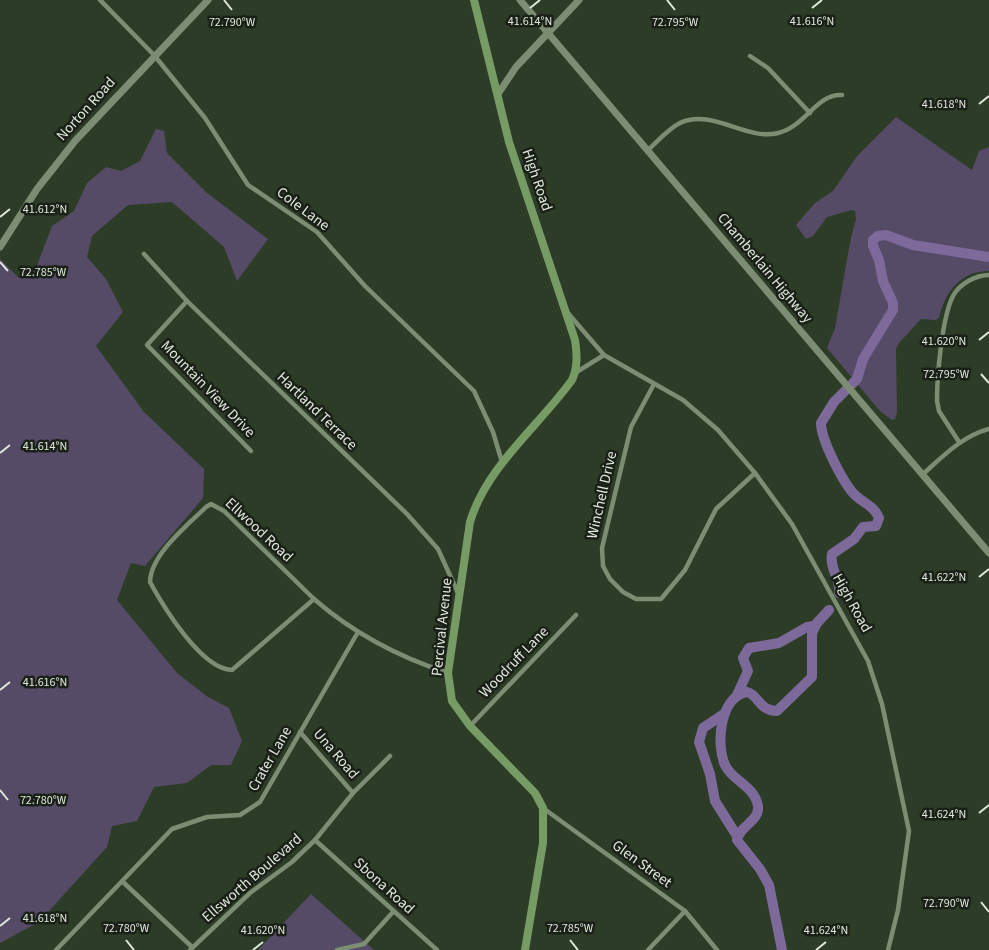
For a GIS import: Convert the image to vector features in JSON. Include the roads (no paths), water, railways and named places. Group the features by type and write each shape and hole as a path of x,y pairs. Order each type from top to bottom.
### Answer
{"main road":[{"name":"Norton Road","path":"0,248 46,177 75,141 154,55 208,0"},
{"name":"High Road","path":"474,0 514,157 565,309"},
{"name":"Chamberlain Highway","path":"520,0 989,553"},
{"path":"498,94 516,67 579,0"},
{"path":"565,309 577,352 575,374"},
{"name":"Percival Avenue","path":"543,808 536,793 470,726 452,700 448,673 458,594 470,522 475,507 482,492 503,464 556,402 575,374"},
{"path":"525,950 543,843 543,808"}],"street":[{"name":"Cole Lane","path":"100,0 154,55 205,118 248,185 317,232 365,286 474,391 493,432 503,464"},
{"path":"750,56 768,68 810,113"},
{"path":"648,150 674,127 687,120 701,119 753,133 772,134 796,126 826,98 842,95"},
{"name":"Hartland Terrace","path":"144,254 187,302 406,514 438,549 458,594"},
{"path":"959,442 939,411 937,400 945,324 951,301 961,286 972,279 989,275"},
{"name":"Mountain View Drive","path":"187,302 147,345 251,451"},
{"name":"High Road","path":"565,309 604,356 683,400 718,430 755,473 792,524 868,662 879,692 910,831 898,910 888,950"},
{"path":"575,374 604,356"},
{"name":"Winchell Drive","path":"654,384 631,427 602,548 603,566 610,579 622,592 636,599 661,599 686,570 716,509 755,473"},
{"path":"922,474 959,442 978,432 989,429"},
{"name":"Ellwood Road","path":"314,599 232,670 225,670 216,666 180,629 150,582 150,573 160,555 211,504 224,511 314,599 358,632 383,646 448,673"},
{"name":"Woodruff Lane","path":"470,726 576,616"},
{"name":"Crater Lane","path":"56,950 172,829 207,816 240,815 260,802 358,632"},
{"name":"Una Road","path":"300,732 353,793"},
{"name":"Ellsworth Boulevard","path":"191,949 250,892 292,862 315,840 353,793 390,756"},
{"name":"Glen Street","path":"543,808 685,911 717,950"},
{"name":"Sbona Road","path":"315,840 437,950"},
{"path":"123,882 191,949"},
{"path":"648,950 685,911"},
{"path":"336,950 364,944 393,912"}],"waterway":[{"path":"839,593 839,585 832,565 832,554 854,539 863,527 876,526 879,518 875,511 856,496 845,482 829,451 821,423 834,402 857,379 863,359 893,310 893,303 883,281 873,240 878,236 886,235 913,245 989,257"},
{"path":"782,950 769,885 760,869 737,840 741,831 756,816 758,806 756,799 748,788 725,765 721,746 722,723 730,703 738,696 747,692 766,708 777,711 812,677 812,633 817,623 829,610"},
{"path":"736,697 748,671 743,658 749,648 779,643 807,627 814,626"},
{"path":"724,714 703,728 699,742 710,774 715,801 737,836"}]}
